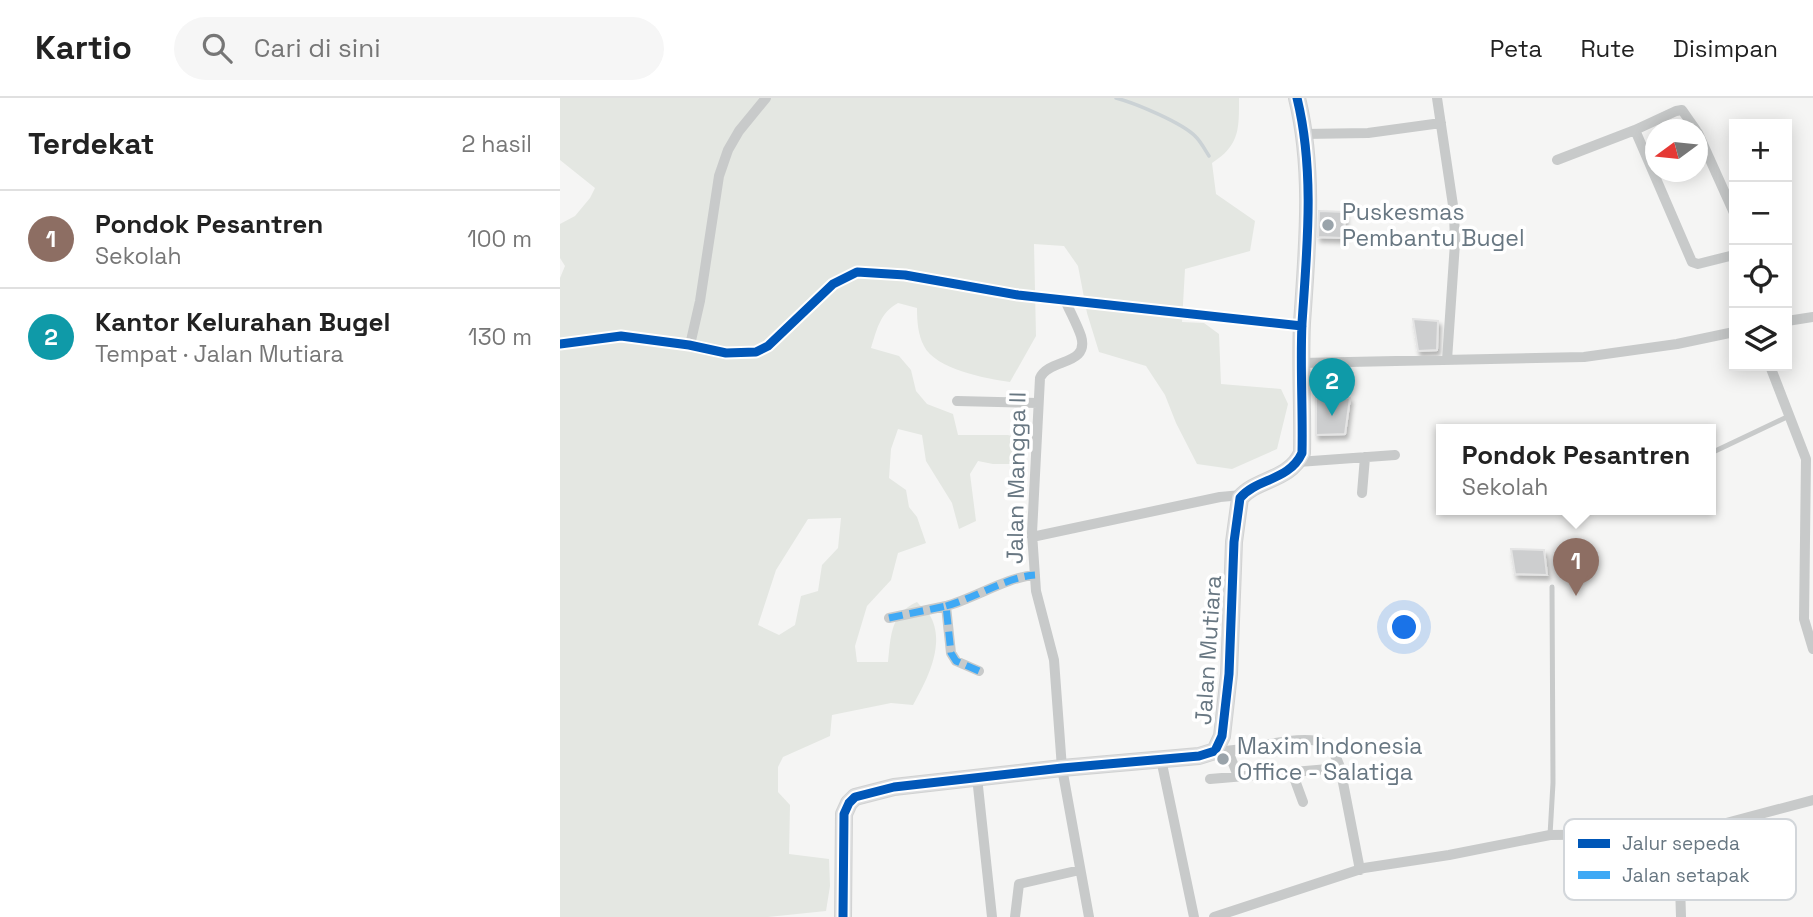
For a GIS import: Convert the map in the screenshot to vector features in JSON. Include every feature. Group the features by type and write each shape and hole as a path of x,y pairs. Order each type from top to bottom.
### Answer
{"street":[{"path":"690,345 700,301 719,176 728,150 739,131 766,98"},
{"path":"1032,537 1220,497 1242,495 1298,462 1302,453 1301,363 1308,217 1304,134 1297,98"},
{"path":"1437,98 1454,212 1455,243 1447,360"},
{"path":"1659,119 1682,110 1688,119"},
{"path":"1304,134 1368,133 1441,123"},
{"path":"1557,160 1645,125"},
{"path":"1635,130 1692,262 1698,264 1729,256"},
{"path":"1708,155 1729,202"},
{"path":"560,344 621,336 690,345 726,353 757,352 768,346 833,284 857,272 905,275 1018,295 1302,326"},
{"name":"Jalan Mangga II","path":"1065,300 1081,336 1080,353 1074,359 1043,371 1040,379 1032,537 1036,591 1054,660 1062,768 1089,917"},
{"path":"1792,319 1813,317"},
{"path":"1301,363 1584,357 1677,344 1729,333"},
{"path":"1772,371 1806,459 1804,619 1813,649"},
{"path":"957,401 1038,403"},
{"path":"1298,462 1395,455"},
{"path":"1362,493 1365,457"},
{"name":"Jalan Mutiara","path":"843,917 844,814 855,797 894,787 1199,756 1222,751 1229,674 1234,541 1242,495"},
{"path":"889,618 968,600 1020,576 1035,575"},
{"path":"946,606 951,653 956,662 979,671"},
{"path":"1238,776 1222,751 1306,739 1324,743 1335,752 1340,768 1360,870"},
{"path":"1161,759 1194,917"},
{"path":"1210,779 1340,768"},
{"path":"1292,772 1303,802"},
{"path":"977,777 992,917"},
{"path":"1742,819 1813,800"},
{"path":"1214,917 1360,870 1550,835 1564,835"},
{"path":"1015,917 1018,884 1080,870"}],"lane":[{"path":"1716,451 1789,416"},
{"path":"1550,835 1553,783 1552,587"}],"shaded area":[{"path":"560,98 1239,98 1238,127 1233,143 1212,163 1216,194 1255,221 1250,251 1185,269 1182,322 1204,323 1219,334 1221,384 1281,389 1288,404 1277,449 1232,469 1197,464 1165,395 1146,366 1099,352 1087,313 1078,266 1064,246 1034,244 1036,336 1010,382 962,372 930,354 920,337 917,308 898,303 880,322 871,348 899,356 911,370 916,391 927,404 953,414 958,435 1008,435 1022,439 1021,464 978,461 970,474 976,521 959,529 952,503 926,461 922,435 898,429 891,449 889,478 906,490 909,507 917,517 926,543 898,553 891,580 867,606 855,646 857,662 888,662 891,635 897,619 917,602 929,614 934,625 936,649 929,673 913,705 891,703 832,715 830,736 783,757 778,767 778,792 790,805 789,854 829,859 830,886 826,911 768,917 560,917 560,278 565,266 560,258 560,224 575,216 595,188 560,160","holes":["841,518 838,548 822,565 818,591 801,596 795,625 779,635 758,625 776,570 808,519"]}],"building":[{"name":"Puskesmas Pembantu Bugel","path":"1319,211 1345,212 1344,238 1318,237"},
{"path":"1413,319 1438,321 1437,350 1418,351"},
{"path":"1316,394 1350,398 1345,434 1316,435"},
{"path":"1511,549 1544,550 1547,575 1515,574"}],"waterway":[{"path":"1116,98 1181,126 1196,137 1209,156"}],"marked path":[{"path":"946,606 1013,580 1035,575"},
{"path":"889,618 946,606 951,653 956,661 979,671"}],"cycle path":[{"path":"843,917 844,814 855,797 894,787 1199,756 1215,751 1222,736 1229,674 1234,542 1240,498 1255,486 1289,469 1302,453 1301,339 1308,182 1303,126 1297,98"},
{"path":"560,344 621,336 726,353 756,352 768,346 833,284 857,272 905,275 1018,295 1302,326"}],"place":[{"name":"Puskesmas Pembantu Bugel","path":"1328,225"},
{"name":"Kantor Kelurahan Bugel","path":"1332,416"},
{"name":"Pondok Pesantren","path":"1576,596"},
{"name":"Maxim Indonesia Office - Salatiga","path":"1223,759"}]}
